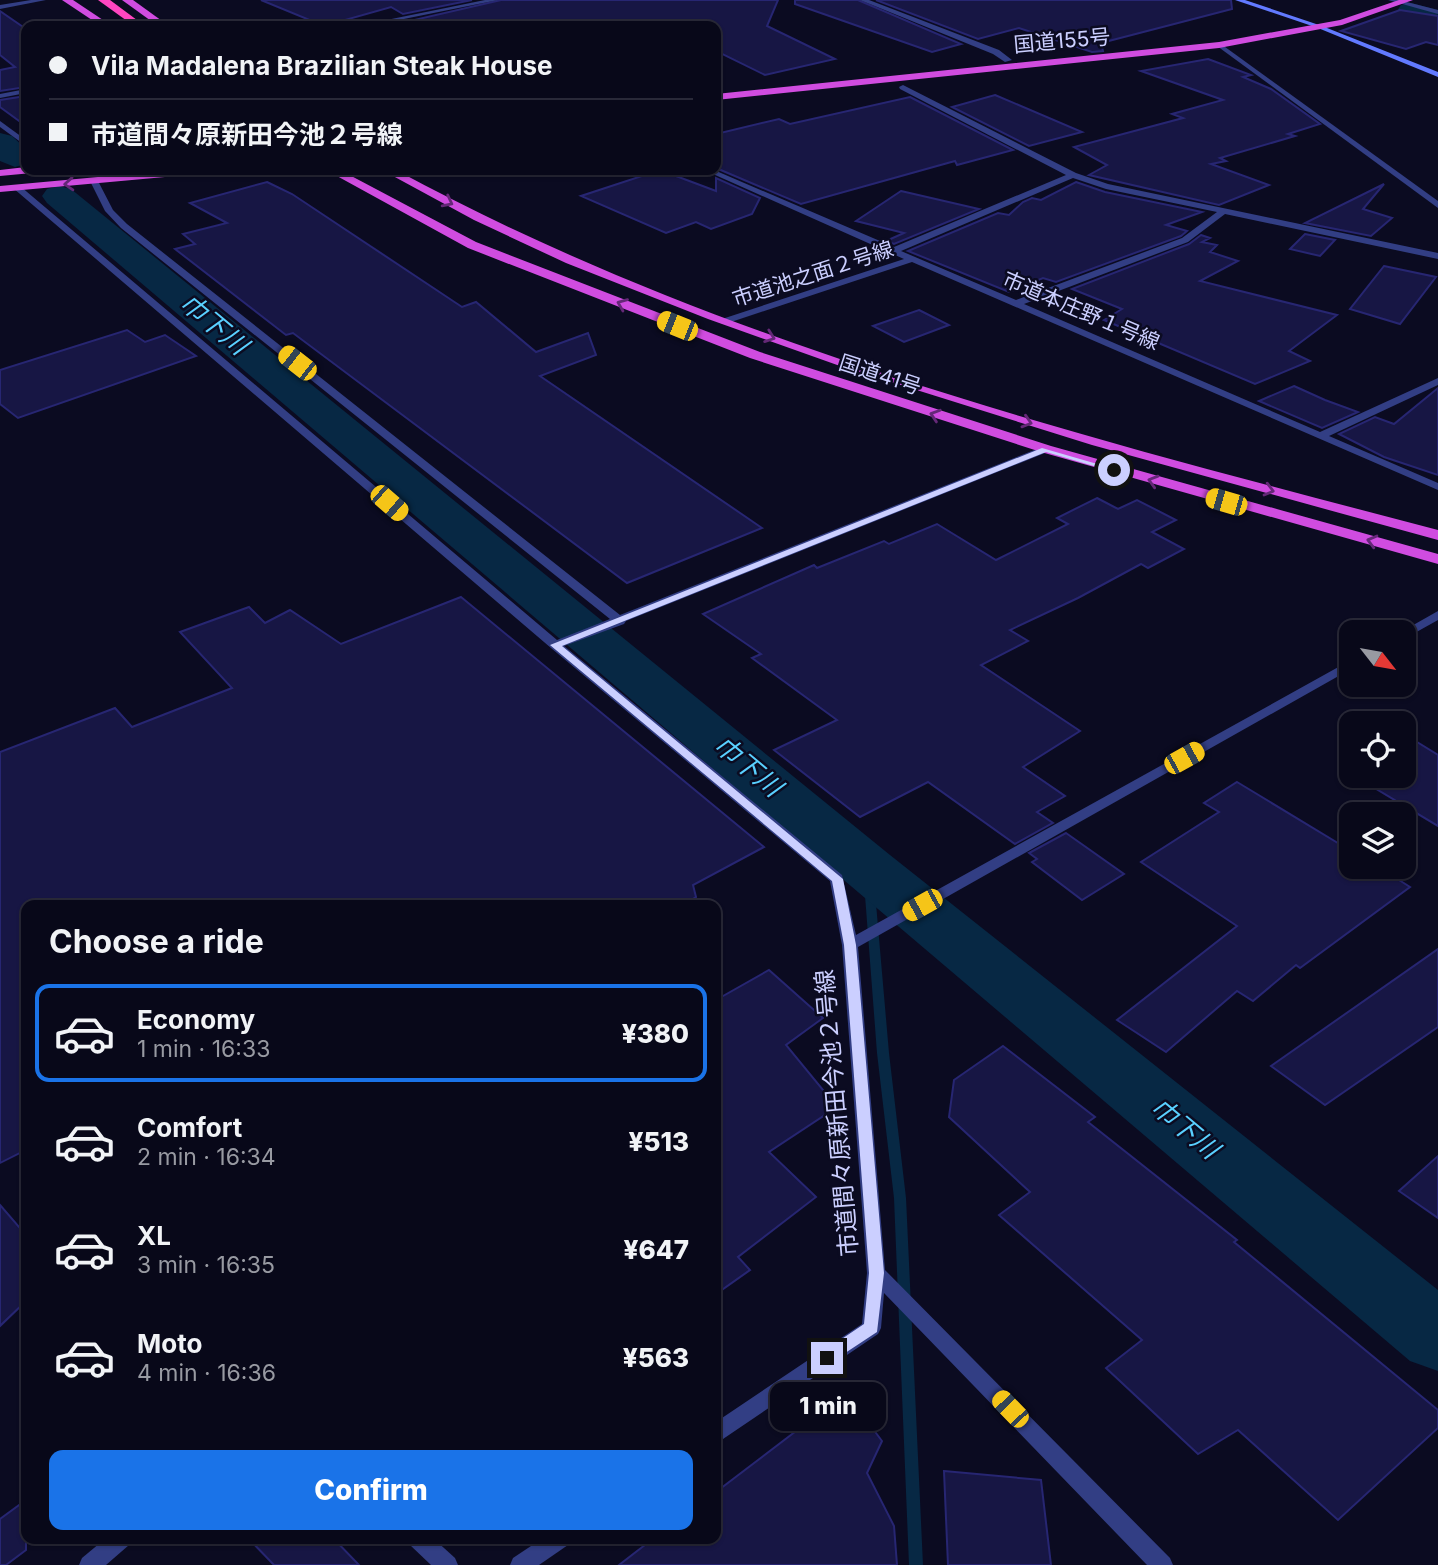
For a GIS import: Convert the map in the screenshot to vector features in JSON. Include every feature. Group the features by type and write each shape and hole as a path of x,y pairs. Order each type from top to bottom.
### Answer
{"highway":[{"path":"67,0 99,21"},
{"path":"103,0 133,21"},
{"path":"127,0 157,21"},
{"name":"国道155号","path":"721,92 1183,50 1320,27 1399,1"},
{"name":"国道155号","path":"865,78 954,65 1205,39 1305,21 1335,11"},
{"path":"721,108 1183,50"},
{"path":"721,92 954,65"},
{"path":"0,171 21,166"},
{"path":"0,171 21,170"},
{"path":"0,179 33,175"},
{"path":"0,189 165,175"},
{"name":"国道41号","path":"341,175 472,245 755,355 1045,449 1438,559"},
{"name":"国道41号","path":"398,175 547,250 725,321 845,364 1043,426 1438,535"}],"main road":[{"path":"1238,0 1305,21 1438,75"}],"street":[{"path":"0,7 43,0"},
{"path":"386,21 495,0"},
{"path":"863,0 996,52 1008,60"},
{"path":"1399,1 1438,12"},
{"path":"1219,45 1438,205"},
{"path":"904,87 1073,175 1106,186 1438,256"},
{"path":"0,96 21,92"},
{"path":"0,122 21,140"},
{"name":"市道本庄野１号線","path":"719,175 1438,487"},
{"path":"893,251 1073,175"},
{"path":"95,183 109,211 124,226 620,621"},
{"path":"17,188 555,645 837,879 850,945"},
{"path":"1015,304 1185,240 1222,212"},
{"name":"市道池之面２号線","path":"725,321 912,260"},
{"path":"1320,436 1438,381"},
{"path":"555,645 1045,449"},
{"path":"1416,628 1438,615"},
{"name":"市道間々原新田今池２号線","path":"721,1430 871,1328 876,1273 850,945 1339,671"},
{"path":"876,1273 1163,1565"},
{"path":"90,1565 115,1544"},
{"path":"424,1544 447,1565"},
{"path":"521,1565 552,1544"}],"building":[{"path":"261,0 472,0 403,14 391,7 342,21 312,21"},
{"path":"501,0 778,0 767,26 835,59 765,75 721,53 721,21 414,20"},
{"path":"795,0 858,0 961,44 932,52 795,4"},
{"path":"876,0 1231,0 1232,9 1101,43 1103,51 1092,52 1019,28 978,39"},
{"path":"1400,10 1438,16 1438,45 1426,42 1406,49 1341,31"},
{"path":"0,11 21,26 21,88 0,91 0,70 15,67 0,55"},
{"path":"1208,59 1251,75 1243,77 1271,89 1320,124 1288,134 1295,136 1220,158 1226,161 1211,164 1269,185 1219,205 1089,175 1107,165 1074,147 1183,118 1172,114 1223,100 1141,71"},
{"path":"995,95 1082,132 1029,146 952,107"},
{"path":"21,97 21,122 0,107 0,100"},
{"path":"910,97 1013,150 957,165 955,161 801,204 721,170 721,133 779,119 790,124"},
{"path":"645,175 673,175 716,191 716,178 760,198 752,214 711,229 696,222 666,233 581,196"},
{"path":"267,182 292,194 462,307 476,302 536,352 588,333 596,355 540,376 762,528 627,583 293,333 286,335 175,249 195,244 183,234 227,223 190,203"},
{"path":"1076,182 1105,192 1202,212 1166,225 1187,231 1181,236 1056,282 1043,278 1009,292 908,251 998,213 1009,215 1023,202 1032,198 1041,200"},
{"path":"1384,184 1363,209 1392,218 1371,236 1305,223"},
{"path":"901,191 979,209 894,244 886,241 904,233 856,221"},
{"path":"1305,234 1335,240 1320,256 1290,249"},
{"path":"1201,235 1210,238 1202,242 1217,245 1210,252 1238,261 1200,281 1337,315 1289,351 1310,361 1255,384 1104,320 1122,309 1072,289 1189,244"},
{"path":"1384,266 1436,277 1400,324 1350,309"},
{"path":"919,310 949,325 904,342 873,326"},
{"path":"127,330 145,342 165,335 196,356 18,418 0,404 0,370"},
{"path":"1294,386 1358,412 1322,428 1259,401"},
{"path":"1438,388 1438,475 1384,457 1339,434 1375,417 1394,424"},
{"path":"1097,498 1118,509 1137,500 1176,520 1152,532 1184,549 1148,568 1141,564 1010,630 1028,641 981,665 1080,731 1023,767 1065,796 1037,812 1053,823 1015,844 928,782 860,817 774,750 837,720 752,658 761,654 703,614 814,565 817,568 884,541 889,544 937,524 996,560 1068,524 1057,518"},
{"path":"461,597 764,847 693,885 696,897 691,900 21,900 21,1152 0,1163 0,752 115,708 132,727 232,688 180,632 249,607 265,623 290,610 341,644"},
{"path":"1416,741 1438,755 1438,826 1416,813 1416,802 1398,802 1375,788 1416,788"},
{"path":"1237,782 1339,844 1339,879 1397,879 1410,887 1300,968 1296,965 1253,1001 1237,991 1166,1052 1117,1020 1237,926 1141,862 1219,812 1204,803"},
{"path":"1066,833 1124,874 1082,900 1032,862 1037,859 1029,853"},
{"path":"1438,949 1438,1027 1325,1105 1271,1066"},
{"path":"769,970 823,1018 786,1045 837,1107 769,1152 816,1197 738,1257 750,1270 721,1290 721,997"},
{"path":"1003,1046 1095,1117 1088,1122 1237,1240 1234,1242 1438,1410 1438,1428 1338,1520 1238,1430 1198,1454 1106,1368 1142,1340 999,1215 1030,1192 949,1117 954,1080"},
{"path":"1438,1156 1438,1218 1399,1191"},
{"path":"0,1205 21,1229 21,1306 0,1326"},
{"path":"846,1393 882,1441 867,1473 894,1526 897,1565 619,1565 646,1544 721,1544 721,1488"},
{"path":"944,1471 1041,1480 1051,1565 948,1565"},
{"path":"21,1504 21,1544 26,1544 26,1550 6,1565 0,1565 0,1519"},
{"path":"254,1544 339,1544 359,1565 274,1565"}],"waterway":[{"path":"1411,11 1438,18"},
{"name":"巾下川","path":"0,143 15,157"},
{"name":"巾下川","path":"59,196 868,869 1438,1337"},
{"path":"868,869 883,1053 900,1198 916,1565"}],"route":[{"path":"827,1358 871,1328 876,1273 850,945 837,879 555,645 1045,449 1114,470"}]}
